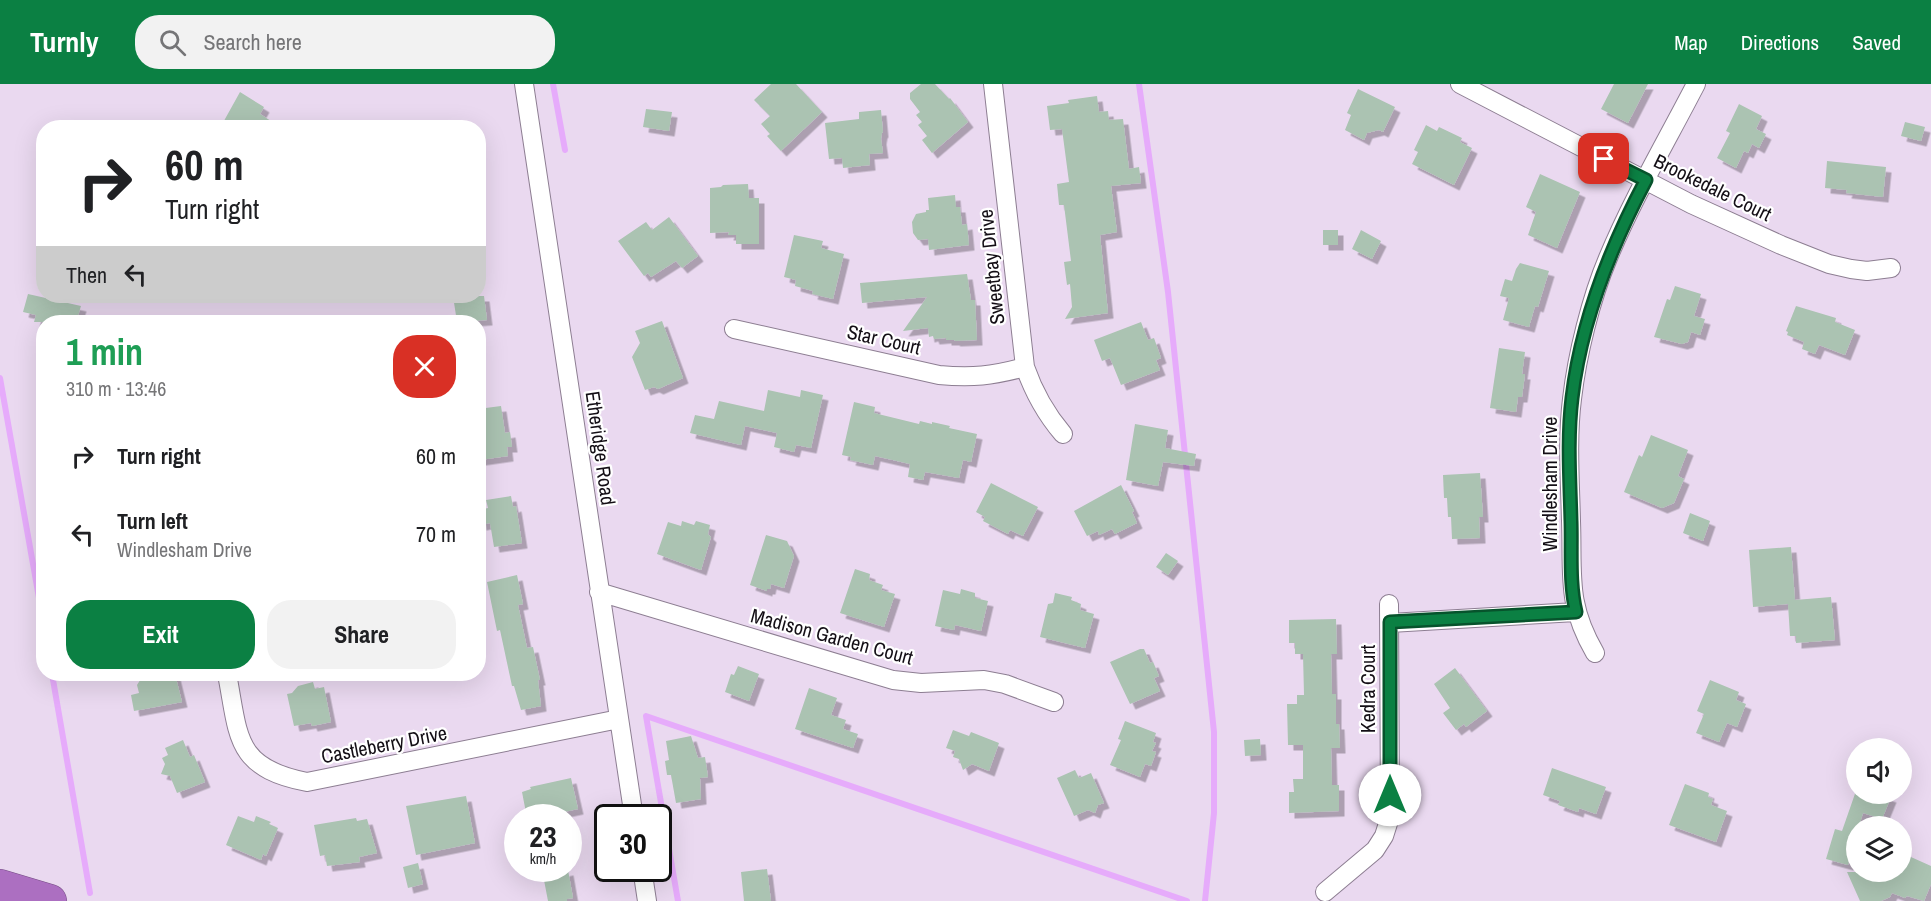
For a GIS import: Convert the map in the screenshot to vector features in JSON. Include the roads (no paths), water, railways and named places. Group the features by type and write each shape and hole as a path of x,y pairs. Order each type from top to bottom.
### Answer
{"highway":[{"path":"0,886 50,901"}],"street":[{"name":"Etheridge Road","path":"524,84 632,804"},
{"name":"Sweetbay Drive","path":"993,84 1025,367 1033,392 1063,434"},
{"name":"Brookedale Court","path":"1460,84 1701,208 1829,264 1867,271 1891,268"},
{"name":"Windlesham Drive","path":"1595,653 1582,631 1571,587 1569,457 1572,398 1579,356 1594,298 1607,260 1696,84"},
{"name":"Star Court","path":"734,329 939,375 968,378 997,375 1025,367"},
{"name":"Madison Garden Court","path":"599,592 893,680 921,683 984,680 1005,684 1054,702"},
{"name":"Kedra Court","path":"1325,892 1375,850 1384,836 1390,817 1389,604"},
{"path":"1390,622 1576,612"},
{"name":"Castleberry Drive","path":"228,681 239,740 256,764 285,778 307,782 619,719"},
{"path":"644,882 647,901"}],"waterway":[{"path":"553,84 565,150"},
{"path":"1139,84 1168,292 1214,732 1214,813 1205,901"},
{"path":"0,378 36,581"},
{"path":"53,681 90,893"},
{"path":"678,901 646,716 1187,901"}]}
